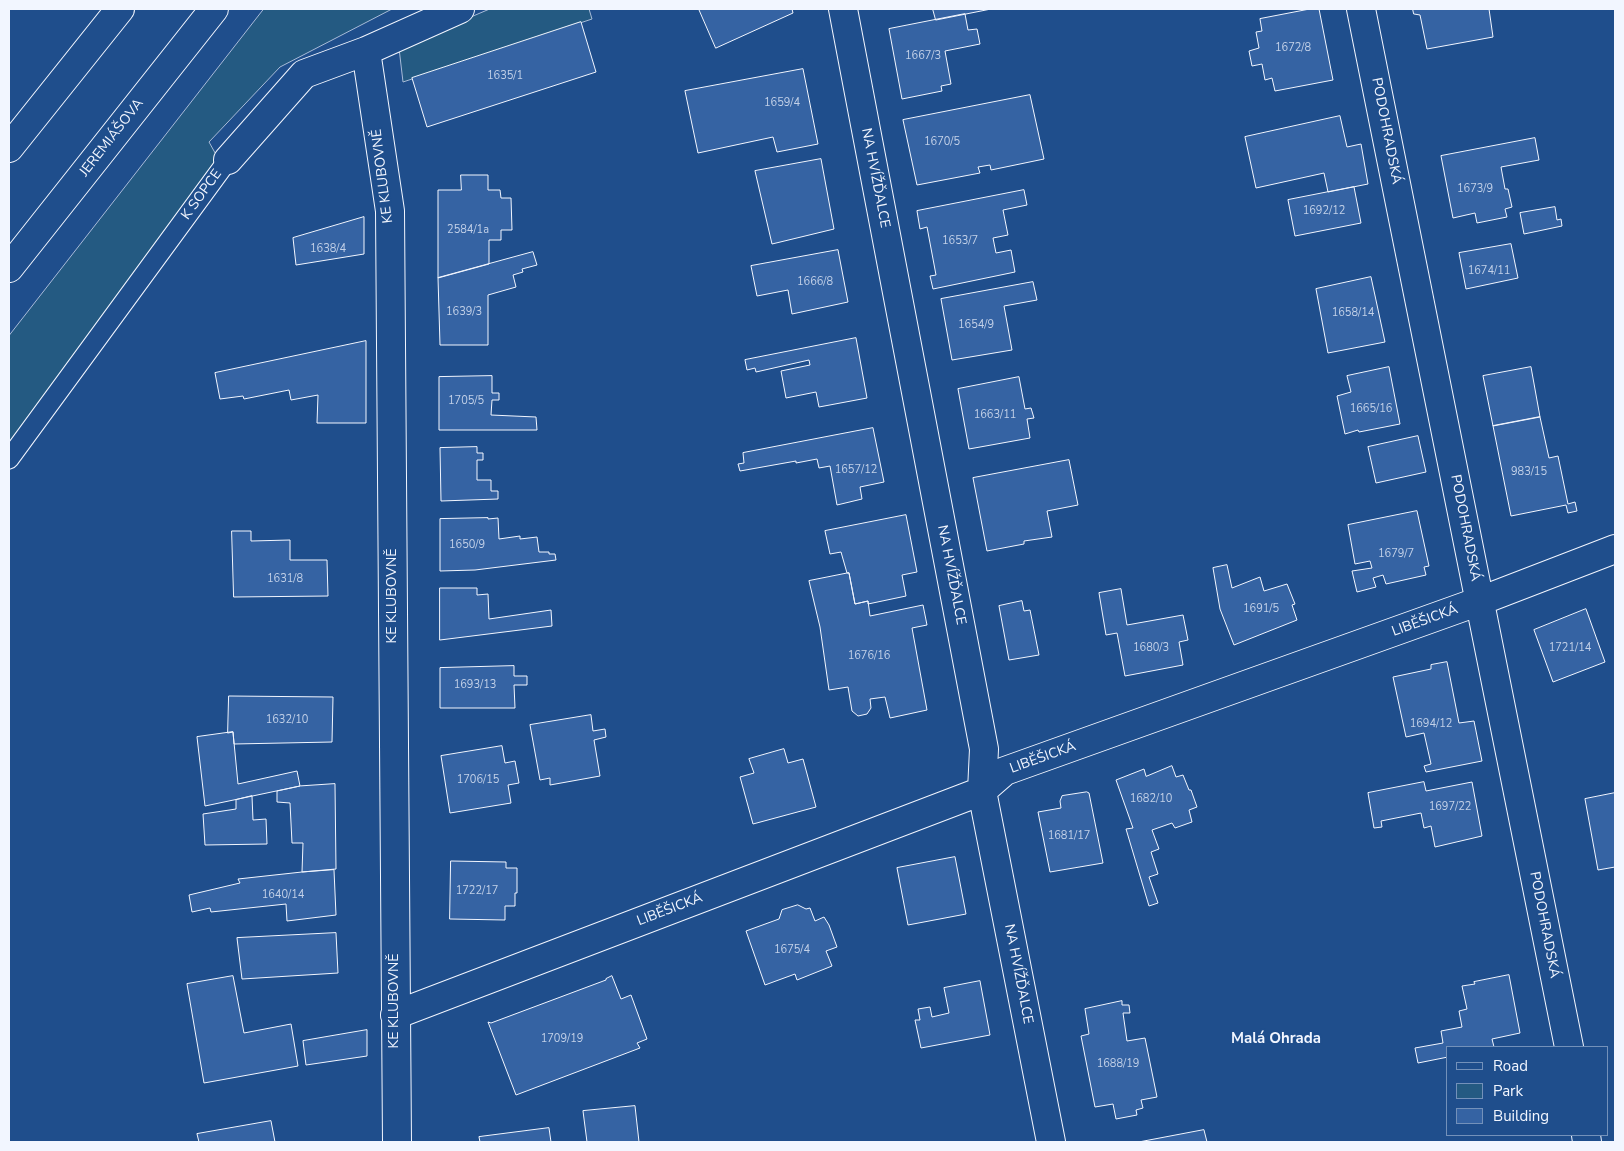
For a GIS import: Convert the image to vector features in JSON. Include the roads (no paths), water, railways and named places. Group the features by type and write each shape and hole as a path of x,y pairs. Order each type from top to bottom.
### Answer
{"street":[{"path":"9,148 120,9"},
{"name":"JEREMIÁŠOVA","path":"9,268 214,9"},
{"name":"K SOPCE","path":"228,160 304,74 366,51 460,9"},
{"name":"NA HVÍŽĎALCE","path":"843,9 984,749 982,791 1051,1142"},
{"name":"PODOHRADSKÁ","path":"1361,9 1568,1046"},
{"name":"KE KLUBOVNĚ","path":"366,51 390,210 397,1142"},
{"name":"LIBĚŠICKÁ","path":"396,1015 982,791 1005,771 1480,601 1615,549"}],"lane":[{"name":"K SOPCE","path":"9,459 228,160"}],"district":[{"name":"Malá Ohrada","path":"1276,1039"}]}
